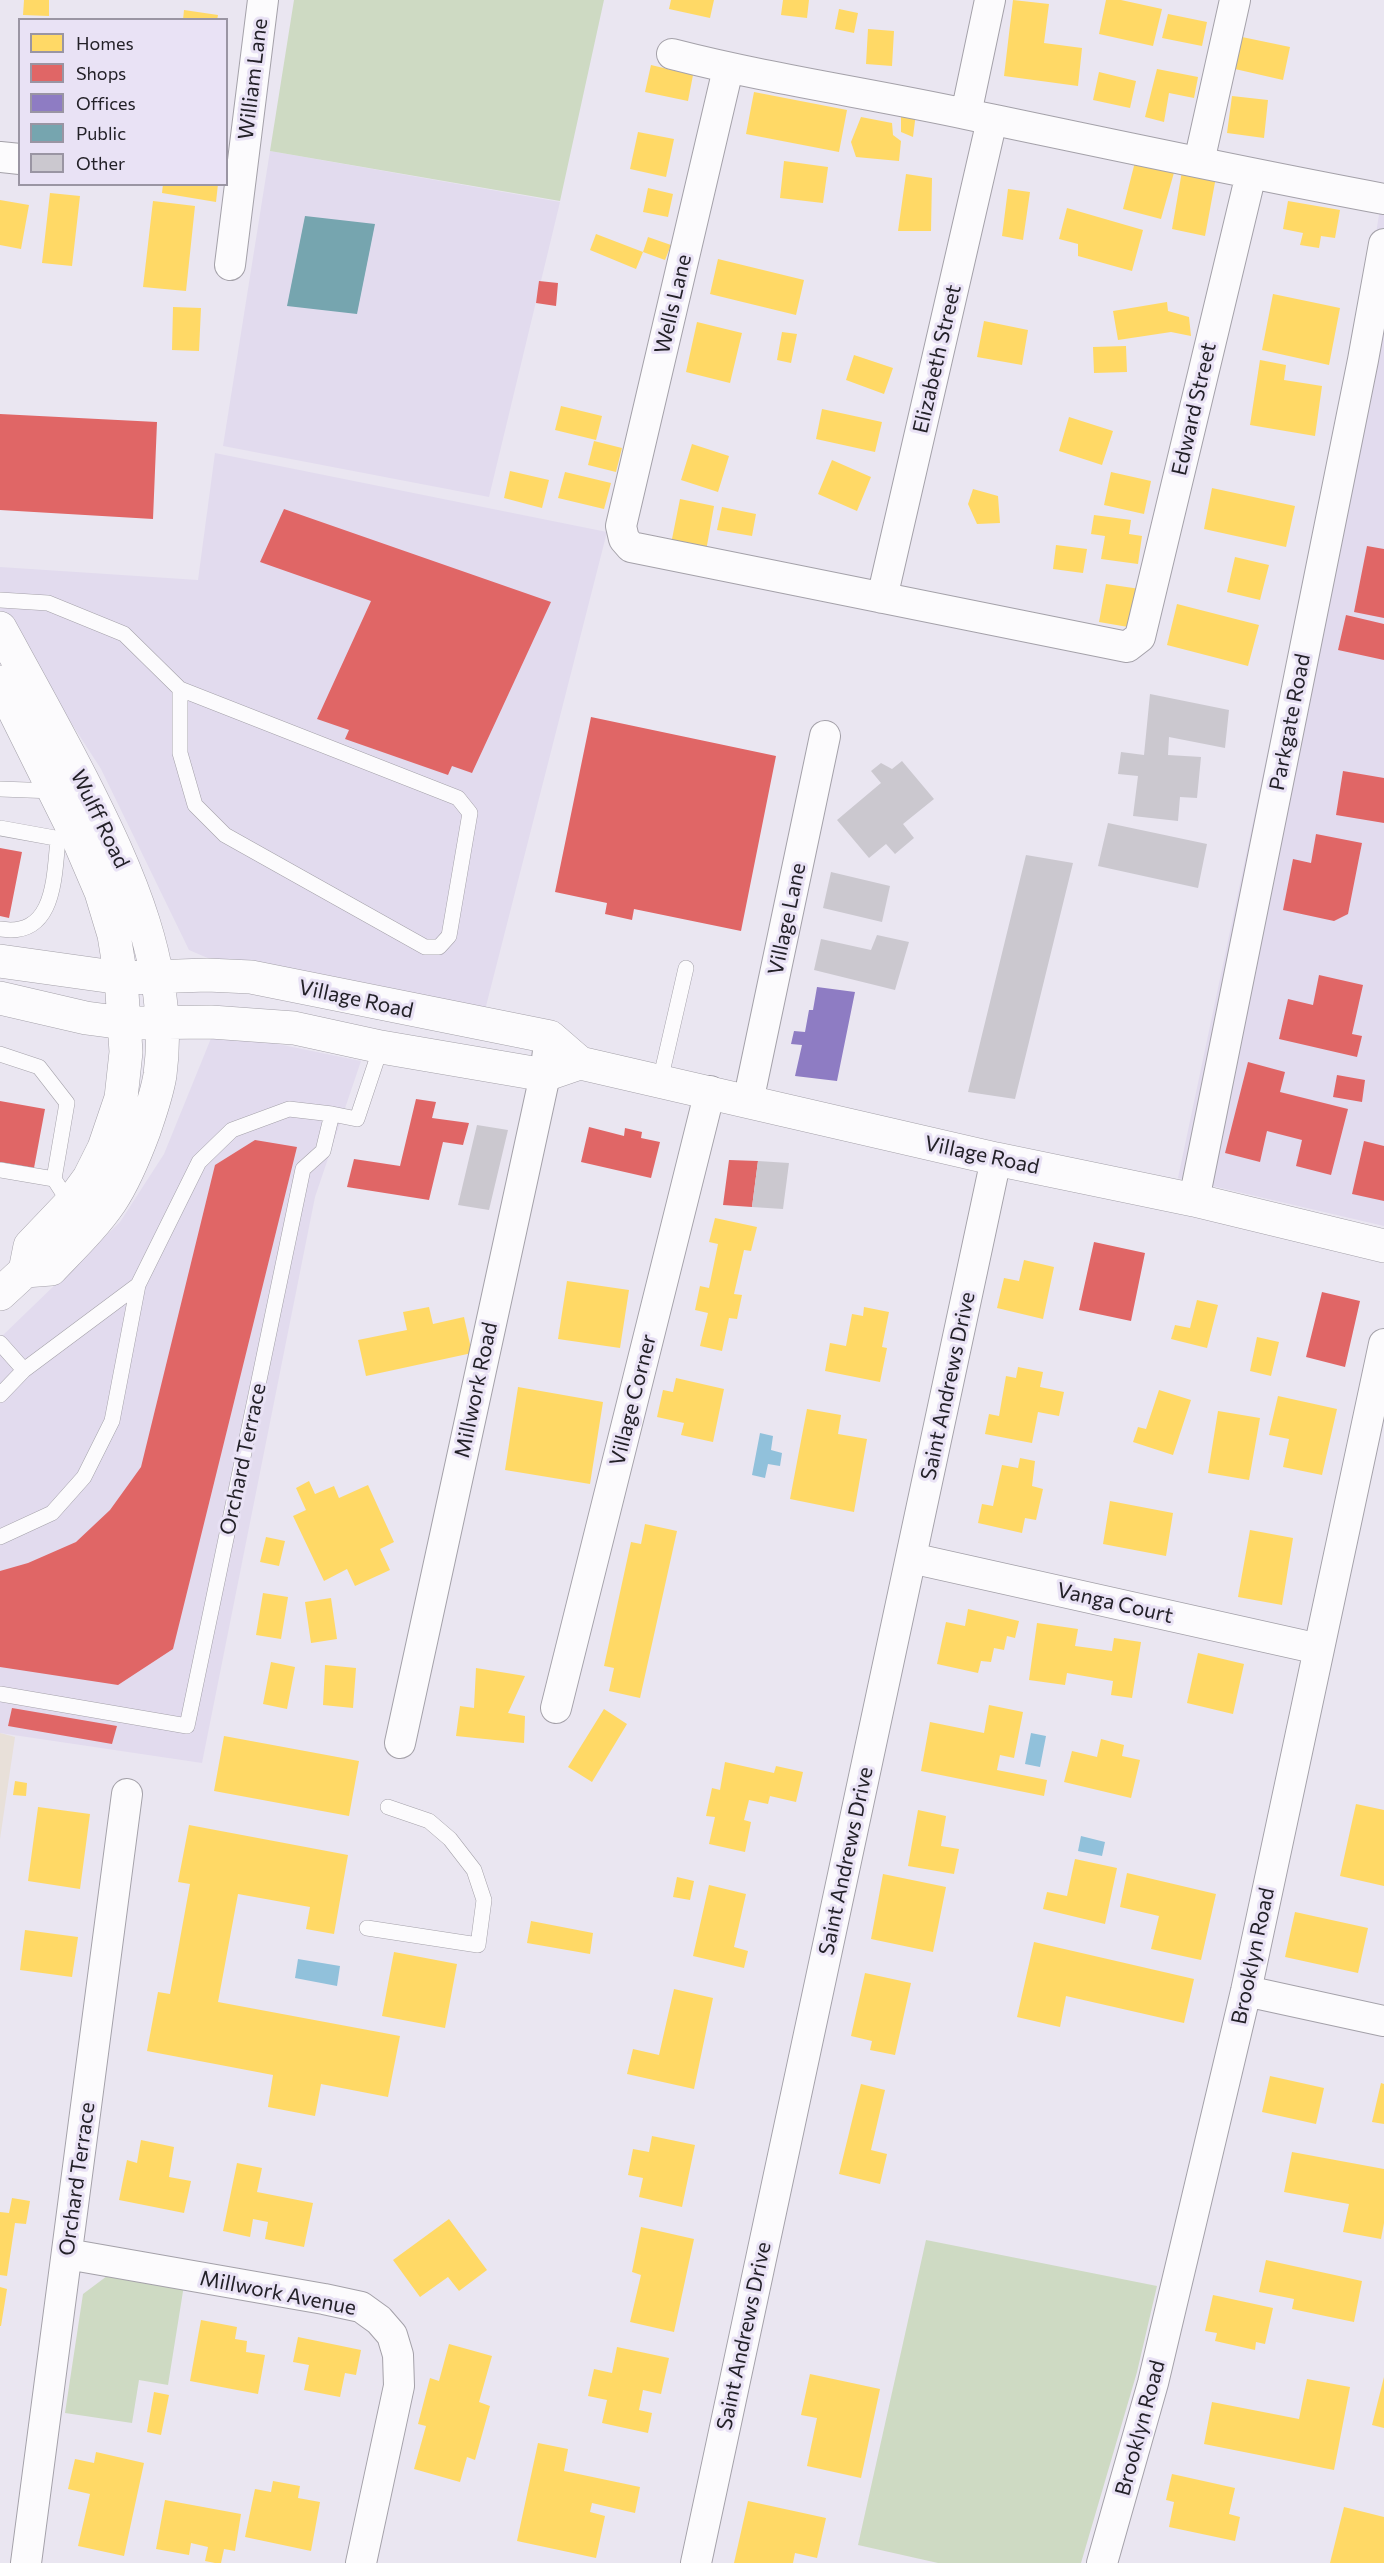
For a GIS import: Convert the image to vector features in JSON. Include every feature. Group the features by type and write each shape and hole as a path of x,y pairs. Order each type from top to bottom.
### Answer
{"main road":[{"name":"Wulff Road","path":"0,628 47,711 103,821 132,886 146,927 157,977 162,1023 160,1075 154,1100 136,1152 112,1199 90,1228 51,1269 25,1271 30,1246 62,1191 89,1178 104,1148 121,1098 125,1075 124,1023 121,978 114,935 101,892 69,841 54,791 21,720 0,682"},
{"name":"Village Road","path":"0,961 121,978 207,975 251,977 550,1036 580,1063 710,1091 748,1102 996,1159 1194,1200 1384,1246"},
{"name":"Village Road","path":"0,998 86,1018 124,1023 211,1022 294,1028 381,1047 545,1075 580,1063"},
{"path":"0,1294 25,1271"}],"street":[{"name":"William Lane","path":"230,265 235,157 263,0"},
{"name":"Elizabeth Street","path":"882,598 979,117 990,0"},
{"path":"1198,162 1235,0"},
{"path":"672,54 728,69 1384,199"},
{"name":"Wells Lane","path":"728,69 621,526 624,539 631,547 882,598"},
{"path":"0,157 18,159"},
{"name":"Edward Street","path":"882,598 1127,647 1135,643 1140,637 1143,626 1251,174"},
{"name":"Parkgate Road","path":"1194,1200 1373,362 1384,244"},
{"name":"Village Lane","path":"748,1102 825,735"},
{"name":"Millwork Road","path":"400,1743 545,1075 550,1036"},
{"name":"Village Corner","path":"556,1708 710,1091"},
{"name":"Saint Andrews Drive","path":"696,2563 996,1159"},
{"name":"Brooklyn Road","path":"1102,2563 1153,2383 1246,1991 1384,1344"},
{"name":"Vanga Court","path":"911,1558 1319,1649"},
{"name":"Orchard Terrace","path":"26,2563 128,1794"},
{"path":"1246,1991 1384,2021"},
{"name":"Millwork Avenue","path":"67,2254 324,2299 361,2307 379,2320 392,2335 398,2355 399,2386 360,2563"}],"lane":[{"path":"0,600 48,603 124,634 180,689 458,798 470,813 449,936 439,947 425,947 225,835 195,805 180,753 180,689"},
{"path":"0,789 54,791"},
{"path":"0,828 69,841 41,918 34,925 24,929 0,929"},
{"path":"660,1081 687,968"},
{"path":"0,1537 51,1513 84,1477 112,1420 138,1285 200,1162 232,1130 289,1109 357,1119 381,1047"},
{"path":"0,1054 39,1067 67,1103 62,1191 0,1170"},
{"name":"Orchard Terrace","path":"0,1695 187,1726 303,1169 323,1151 332,1114"},
{"path":"0,1395 24,1370 138,1285"},
{"path":"0,1343 24,1370"},
{"path":"367,1928 478,1945 484,1900 474,1870 450,1839 429,1821 388,1807"}],"shaded area":[{"path":"270,151 560,202 489,497 223,446"},
{"path":"1384,184 1384,1226 1178,1178 1277,708 1359,338"},
{"path":"215,453 607,532 484,1014 217,962 189,950 101,769 0,613 0,567 198,580"},
{"path":"214,1031 361,1061 315,1197 202,1763 0,1733 0,1338 120,1222 164,1154"},
{"path":"0,1733 15,1737 0,1839"}],"green space":[{"path":"294,0 604,0 560,201 270,151"},
{"path":"926,2240 1157,2286 1137,2372 1081,2563 938,2563 858,2545"},
{"path":"111,2273 184,2285 168,2385 139,2380 132,2423 65,2413 83,2294"}],"water":[{"path":"760,1433 773,1436 771,1450 782,1453 780,1466 768,1464 765,1478 752,1475"},
{"path":"1031,1733 1046,1736 1040,1767 1025,1764"},
{"path":"1081,1836 1105,1842 1102,1856 1078,1851"},
{"path":"298,1959 340,1966 337,1986 295,1978"}],"building: Homes":[{"path":"24,0 49,0 49,16 23,15"},
{"path":"671,0 714,0 710,18 669,9"},
{"path":"783,0 809,0 807,18 781,15"},
{"path":"1013,0 1049,4 1044,43 1082,48 1078,86 1004,76"},
{"path":"1106,0 1121,0 1162,9 1153,46 1099,34"},
{"path":"839,9 858,13 854,33 835,29"},
{"path":"184,10 218,15 217,18 183,18"},
{"path":"1168,14 1207,22 1202,46 1162,38"},
{"path":"868,29 894,31 892,66 866,64"},
{"path":"1242,37 1290,47 1283,80 1235,69"},
{"path":"651,65 693,75 688,101 645,92"},
{"path":"1157,69 1198,77 1194,98 1169,93 1164,122 1145,117"},
{"path":"1099,72 1136,81 1130,108 1093,100"},
{"path":"754,92 847,110 839,152 746,134"},
{"path":"1232,96 1268,100 1264,138 1227,133"},
{"path":"901,113 916,113 913,137 901,132"},
{"path":"861,117 892,123 893,135 901,141 899,161 856,157 851,142"},
{"path":"638,132 674,139 666,177 630,169"},
{"path":"1136,158 1175,169 1161,219 1123,209"},
{"path":"784,161 828,167 823,203 780,198"},
{"path":"1182,171 1216,177 1205,236 1172,229"},
{"path":"906,174 932,178 931,231 898,231"},
{"path":"163,186 218,186 216,202 162,193"},
{"path":"648,188 673,194 668,217 643,212"},
{"path":"1008,189 1030,192 1023,240 1002,236"},
{"path":"50,193 80,196 72,266 42,263"},
{"path":"0,200 29,205 21,249 0,245"},
{"path":"153,201 195,206 186,291 143,287"},
{"path":"1288,201 1340,210 1335,238 1321,236 1319,248 1300,245 1303,233 1283,229"},
{"path":"1067,208 1143,230 1132,271 1078,256 1078,244 1059,239"},
{"path":"596,234 643,252 636,269 590,250"},
{"path":"648,237 671,245 665,260 643,252"},
{"path":"718,259 804,280 796,315 710,294"},
{"path":"1273,294 1340,308 1329,365 1262,350"},
{"path":"1167,302 1168,311 1189,317 1191,336 1171,332 1118,340 1113,311"},
{"path":"173,307 201,308 199,351 172,350"},
{"path":"984,321 1028,330 1022,365 977,357"},
{"path":"697,322 742,333 730,383 686,372"},
{"path":"782,332 797,334 791,363 777,360"},
{"path":"1126,346 1127,372 1094,373 1093,347"},
{"path":"854,355 893,368 884,394 846,380"},
{"path":"1260,360 1286,365 1284,380 1322,386 1315,436 1250,425"},
{"path":"561,406 602,416 596,440 555,430"},
{"path":"822,409 882,422 875,452 816,439"},
{"path":"1069,417 1113,431 1102,465 1059,451"},
{"path":"594,441 622,448 616,472 588,465"},
{"path":"692,444 729,456 718,492 681,480"},
{"path":"832,460 871,477 857,511 818,494"},
{"path":"510,471 549,480 542,508 504,498"},
{"path":"565,472 611,483 604,509 558,498"},
{"path":"1111,472 1151,481 1144,514 1104,505"},
{"path":"1212,488 1295,506 1286,547 1204,529"},
{"path":"973,489 998,496 1000,523 977,524 968,504"},
{"path":"680,499 714,506 706,551 671,544"},
{"path":"722,507 756,514 752,536 717,530"},
{"path":"1094,515 1131,520 1129,534 1142,536 1138,564 1101,559 1105,536 1091,534"},
{"path":"1056,545 1087,549 1083,573 1053,569"},
{"path":"1235,557 1269,565 1260,600 1227,592"},
{"path":"1106,584 1140,589 1134,628 1099,622"},
{"path":"1177,604 1259,625 1248,666 1167,645"},
{"path":"715,1218 757,1227 751,1251 744,1250 734,1294 742,1295 737,1319 729,1318 722,1351 700,1346 708,1313 695,1310 700,1286 709,1288 718,1244 709,1242"},
{"path":"1024,1260 1054,1267 1043,1319 997,1308 1004,1278 1019,1281"},
{"path":"567,1281 629,1290 620,1348 558,1339"},
{"path":"1197,1300 1218,1305 1207,1348 1171,1339 1175,1325 1190,1328"},
{"path":"429,1307 433,1324 464,1317 472,1353 366,1376 358,1340 407,1330 403,1312"},
{"path":"864,1307 889,1312 882,1347 887,1348 880,1382 825,1371 830,1343 846,1346 852,1314 863,1316"},
{"path":"1257,1337 1279,1342 1271,1376 1250,1371"},
{"path":"1018,1367 1043,1372 1040,1387 1064,1392 1059,1416 1038,1412 1032,1443 985,1434 989,1414 999,1416 1006,1376 1016,1378"},
{"path":"676,1378 724,1389 713,1442 681,1435 684,1423 657,1417 663,1390 673,1392"},
{"path":"518,1387 603,1402 590,1484 505,1470"},
{"path":"1159,1390 1191,1400 1173,1455 1133,1442 1138,1427 1146,1429"},
{"path":"1278,1396 1337,1409 1322,1475 1283,1467 1289,1439 1269,1435"},
{"path":"807,1409 841,1415 838,1434 867,1439 854,1512 790,1499"},
{"path":"1218,1411 1260,1418 1249,1480 1208,1473"},
{"path":"1020,1458 1035,1461 1032,1486 1043,1489 1036,1520 1025,1518 1022,1533 978,1523 982,1504 993,1506 1002,1465 1018,1468"},
{"path":"309,1481 315,1494 334,1486 339,1498 368,1485 394,1542 380,1549 390,1570 355,1586 347,1569 324,1581 293,1516 306,1510 296,1488"},
{"path":"1110,1501 1173,1513 1166,1556 1103,1544"},
{"path":"645,1524 677,1531 640,1698 609,1691 614,1668 604,1666 631,1542 641,1544"},
{"path":"1250,1530 1293,1538 1282,1605 1238,1597"},
{"path":"266,1537 285,1541 279,1566 260,1562"},
{"path":"263,1593 288,1597 281,1639 256,1635"},
{"path":"331,1598 337,1639 311,1643 305,1602"},
{"path":"968,1609 1019,1621 1015,1638 1007,1636 1004,1650 994,1648 991,1662 981,1661 978,1673 937,1664 946,1622 965,1626"},
{"path":"1037,1623 1078,1629 1075,1646 1112,1651 1114,1638 1141,1642 1132,1698 1111,1695 1113,1681 1067,1673 1065,1685 1029,1680"},
{"path":"1198,1653 1244,1664 1233,1714 1187,1703"},
{"path":"271,1662 295,1667 287,1709 263,1704"},
{"path":"325,1665 356,1668 353,1708 323,1705"},
{"path":"476,1668 525,1676 508,1713 525,1716 524,1743 456,1736 460,1706 474,1708"},
{"path":"989,1705 1023,1712 1014,1758 1000,1755 997,1770 1047,1780 1044,1796 921,1771 930,1722 984,1733"},
{"path":"604,1709 627,1724 592,1782 568,1767"},
{"path":"224,1736 359,1761 349,1816 214,1791"},
{"path":"1101,1739 1124,1745 1122,1756 1140,1760 1131,1798 1064,1782 1072,1751 1097,1757"},
{"path":"725,1762 774,1773 776,1766 803,1772 796,1802 770,1796 768,1804 749,1800 744,1820 751,1822 745,1852 709,1844 715,1817 706,1816 712,1788 720,1790"},
{"path":"15,1781 27,1783 26,1796 13,1795"},
{"path":"1356,1804 1384,1810 1384,1886 1340,1876"},
{"path":"38,1807 90,1814 80,1889 28,1881"},
{"path":"918,1810 946,1816 941,1846 959,1849 954,1874 908,1866"},
{"path":"189,1825 348,1855 334,1934 306,1929 310,1907 238,1894 218,2002 400,2036 388,2097 321,2084 315,2116 268,2107 273,2075 147,2051 158,1992 170,1994 190,1884 178,1882"},
{"path":"1075,1859 1117,1868 1105,1924 1043,1909 1047,1892 1067,1896"},
{"path":"1127,1873 1216,1894 1201,1960 1151,1949 1159,1916 1120,1907"},
{"path":"883,1874 946,1887 933,1952 871,1939"},
{"path":"677,1877 694,1881 690,1900 673,1897"},
{"path":"709,1885 746,1894 734,1947 748,1951 744,1968 693,1956"},
{"path":"1295,1912 1368,1928 1358,1973 1285,1957"},
{"path":"531,1921 593,1933 590,1954 527,1943"},
{"path":"25,1930 78,1937 72,1977 20,1970"},
{"path":"1034,1942 1194,1979 1184,2023 1066,1996 1060,2027 1017,2017"},
{"path":"394,1952 457,1964 445,2028 382,2016"},
{"path":"865,1973 911,1983 895,2055 870,2050 872,2041 851,2036"},
{"path":"674,1989 713,1998 694,2089 627,2074 633,2049 659,2055"},
{"path":"1270,2076 1324,2088 1316,2124 1262,2112"},
{"path":"1381,2083 1384,2084 1384,2124 1372,2122"},
{"path":"861,2084 885,2090 871,2150 887,2154 880,2184 839,2174"},
{"path":"652,2136 695,2145 682,2207 639,2197 643,2178 628,2175 633,2149 649,2152"},
{"path":"141,2140 174,2147 169,2177 191,2181 184,2213 119,2200 127,2160 137,2163"},
{"path":"1292,2152 1384,2169 1384,2223 1381,2239 1343,2232 1349,2204 1284,2192"},
{"path":"237,2163 262,2168 257,2192 313,2203 304,2247 265,2239 268,2222 253,2219 250,2237 223,2231"},
{"path":"12,2198 30,2201 26,2224 15,2223 7,2276 0,2275 0,2212 9,2213"},
{"path":"449,2219 487,2270 459,2291 448,2277 420,2297 393,2260"},
{"path":"641,2227 694,2239 674,2332 630,2322 641,2275 632,2272"},
{"path":"1266,2260 1362,2281 1354,2322 1292,2309 1294,2299 1259,2292"},
{"path":"0,2287 7,2289 1,2326 0,2326"},
{"path":"1213,2295 1273,2308 1265,2344 1256,2342 1255,2350 1215,2341 1217,2333 1205,2331"},
{"path":"201,2320 237,2327 235,2339 247,2341 246,2352 265,2355 258,2394 190,2381"},
{"path":"298,2337 361,2350 356,2375 345,2373 340,2397 304,2390 309,2365 293,2362"},
{"path":"449,2344 492,2356 479,2402 490,2406 475,2460 467,2457 460,2482 414,2469 426,2426 418,2424 430,2378 439,2381"},
{"path":"617,2347 669,2358 661,2394 643,2390 639,2410 652,2413 648,2433 602,2423 607,2400 588,2396 594,2369 612,2373"},
{"path":"810,2374 880,2389 861,2478 807,2466 817,2418 801,2415"},
{"path":"1384,2377 1384,2428 1372,2425"},
{"path":"1307,2379 1350,2387 1334,2470 1204,2444 1212,2402 1299,2419"},
{"path":"154,2392 169,2395 161,2435 147,2432"},
{"path":"538,2443 568,2449 564,2471 640,2487 635,2513 592,2503 590,2512 605,2516 596,2558 517,2541"},
{"path":"96,2452 144,2463 124,2556 78,2546 90,2494 68,2489 75,2459 94,2463"},
{"path":"1172,2474 1235,2488 1229,2514 1240,2517 1235,2541 1169,2527 1174,2502 1166,2500"},
{"path":"273,2481 300,2486 298,2498 320,2502 311,2551 245,2537 255,2489 271,2492"},
{"path":"165,2500 241,2514 235,2551 224,2549 221,2563 215,2563 205,2561 208,2547 191,2543 189,2555 156,2549"},
{"path":"748,2501 826,2518 817,2558 795,2553 793,2563 734,2563"},
{"path":"1344,2507 1384,2517 1384,2563 1330,2563"}],"building: Shops":[{"path":"539,281 558,283 556,306 536,303"},
{"path":"0,414 157,422 153,519 0,510"},
{"path":"284,509 551,602 472,773 452,766 448,775 345,739 349,730 317,719 371,601 260,562"},
{"path":"1367,546 1384,549 1384,618 1354,612"},
{"path":"1346,615 1384,624 1384,660 1338,650"},
{"path":"591,717 776,756 741,931 634,909 632,920 605,914 607,903 555,892"},
{"path":"1343,771 1384,778 1384,823 1336,815"},
{"path":"1316,834 1362,843 1348,914 1334,921 1283,910 1293,859 1311,863"},
{"path":"0,848 22,852 9,918 0,916"},
{"path":"1319,975 1363,985 1352,1034 1362,1036 1357,1057 1279,1039 1288,999 1313,1005"},
{"path":"1248,1062 1285,1072 1280,1092 1348,1109 1331,1175 1296,1166 1302,1140 1267,1131 1260,1162 1225,1153"},
{"path":"1337,1075 1365,1080 1362,1102 1333,1097"},
{"path":"416,1099 436,1102 432,1118 469,1123 463,1145 443,1142 429,1200 347,1187 354,1159 400,1166"},
{"path":"0,1101 45,1109 34,1168 0,1162"},
{"path":"589,1127 624,1136 625,1128 642,1132 641,1138 660,1142 651,1178 581,1162"},
{"path":"255,1140 297,1147 173,1649 118,1685 0,1667 0,1571 28,1563 76,1542 110,1510 141,1467 215,1165"},
{"path":"1364,1141 1384,1146 1384,1201 1352,1194"},
{"path":"729,1160 758,1161 752,1207 723,1205"},
{"path":"1094,1242 1145,1253 1131,1321 1079,1310"},
{"path":"1322,1292 1360,1301 1345,1367 1306,1357"},
{"path":"12,1708 117,1726 112,1744 8,1726"}],"building: Offices":[{"path":"817,987 855,992 837,1081 795,1076 802,1045 791,1044 794,1031 805,1032 809,1010 813,1010"}],"building: Public":[{"path":"305,216 375,224 357,314 287,306"}],"building: Other":[{"path":"1150,694 1229,710 1225,748 1169,737 1168,755 1201,757 1197,798 1180,797 1178,821 1133,816 1138,776 1118,774 1121,752 1144,755"},
{"path":"902,761 934,799 903,824 914,838 895,854 886,844 869,858 837,820 881,783 871,771 881,763 892,769"},
{"path":"1108,823 1207,844 1198,888 1098,866"},
{"path":"1026,855 1073,863 1015,1099 968,1092"},
{"path":"831,872 890,886 882,922 823,908"},
{"path":"877,935 909,942 895,990 814,970 821,939 871,950"},
{"path":"477,1125 508,1130 489,1210 458,1205"},
{"path":"758,1161 789,1163 783,1209 752,1207"}]}
